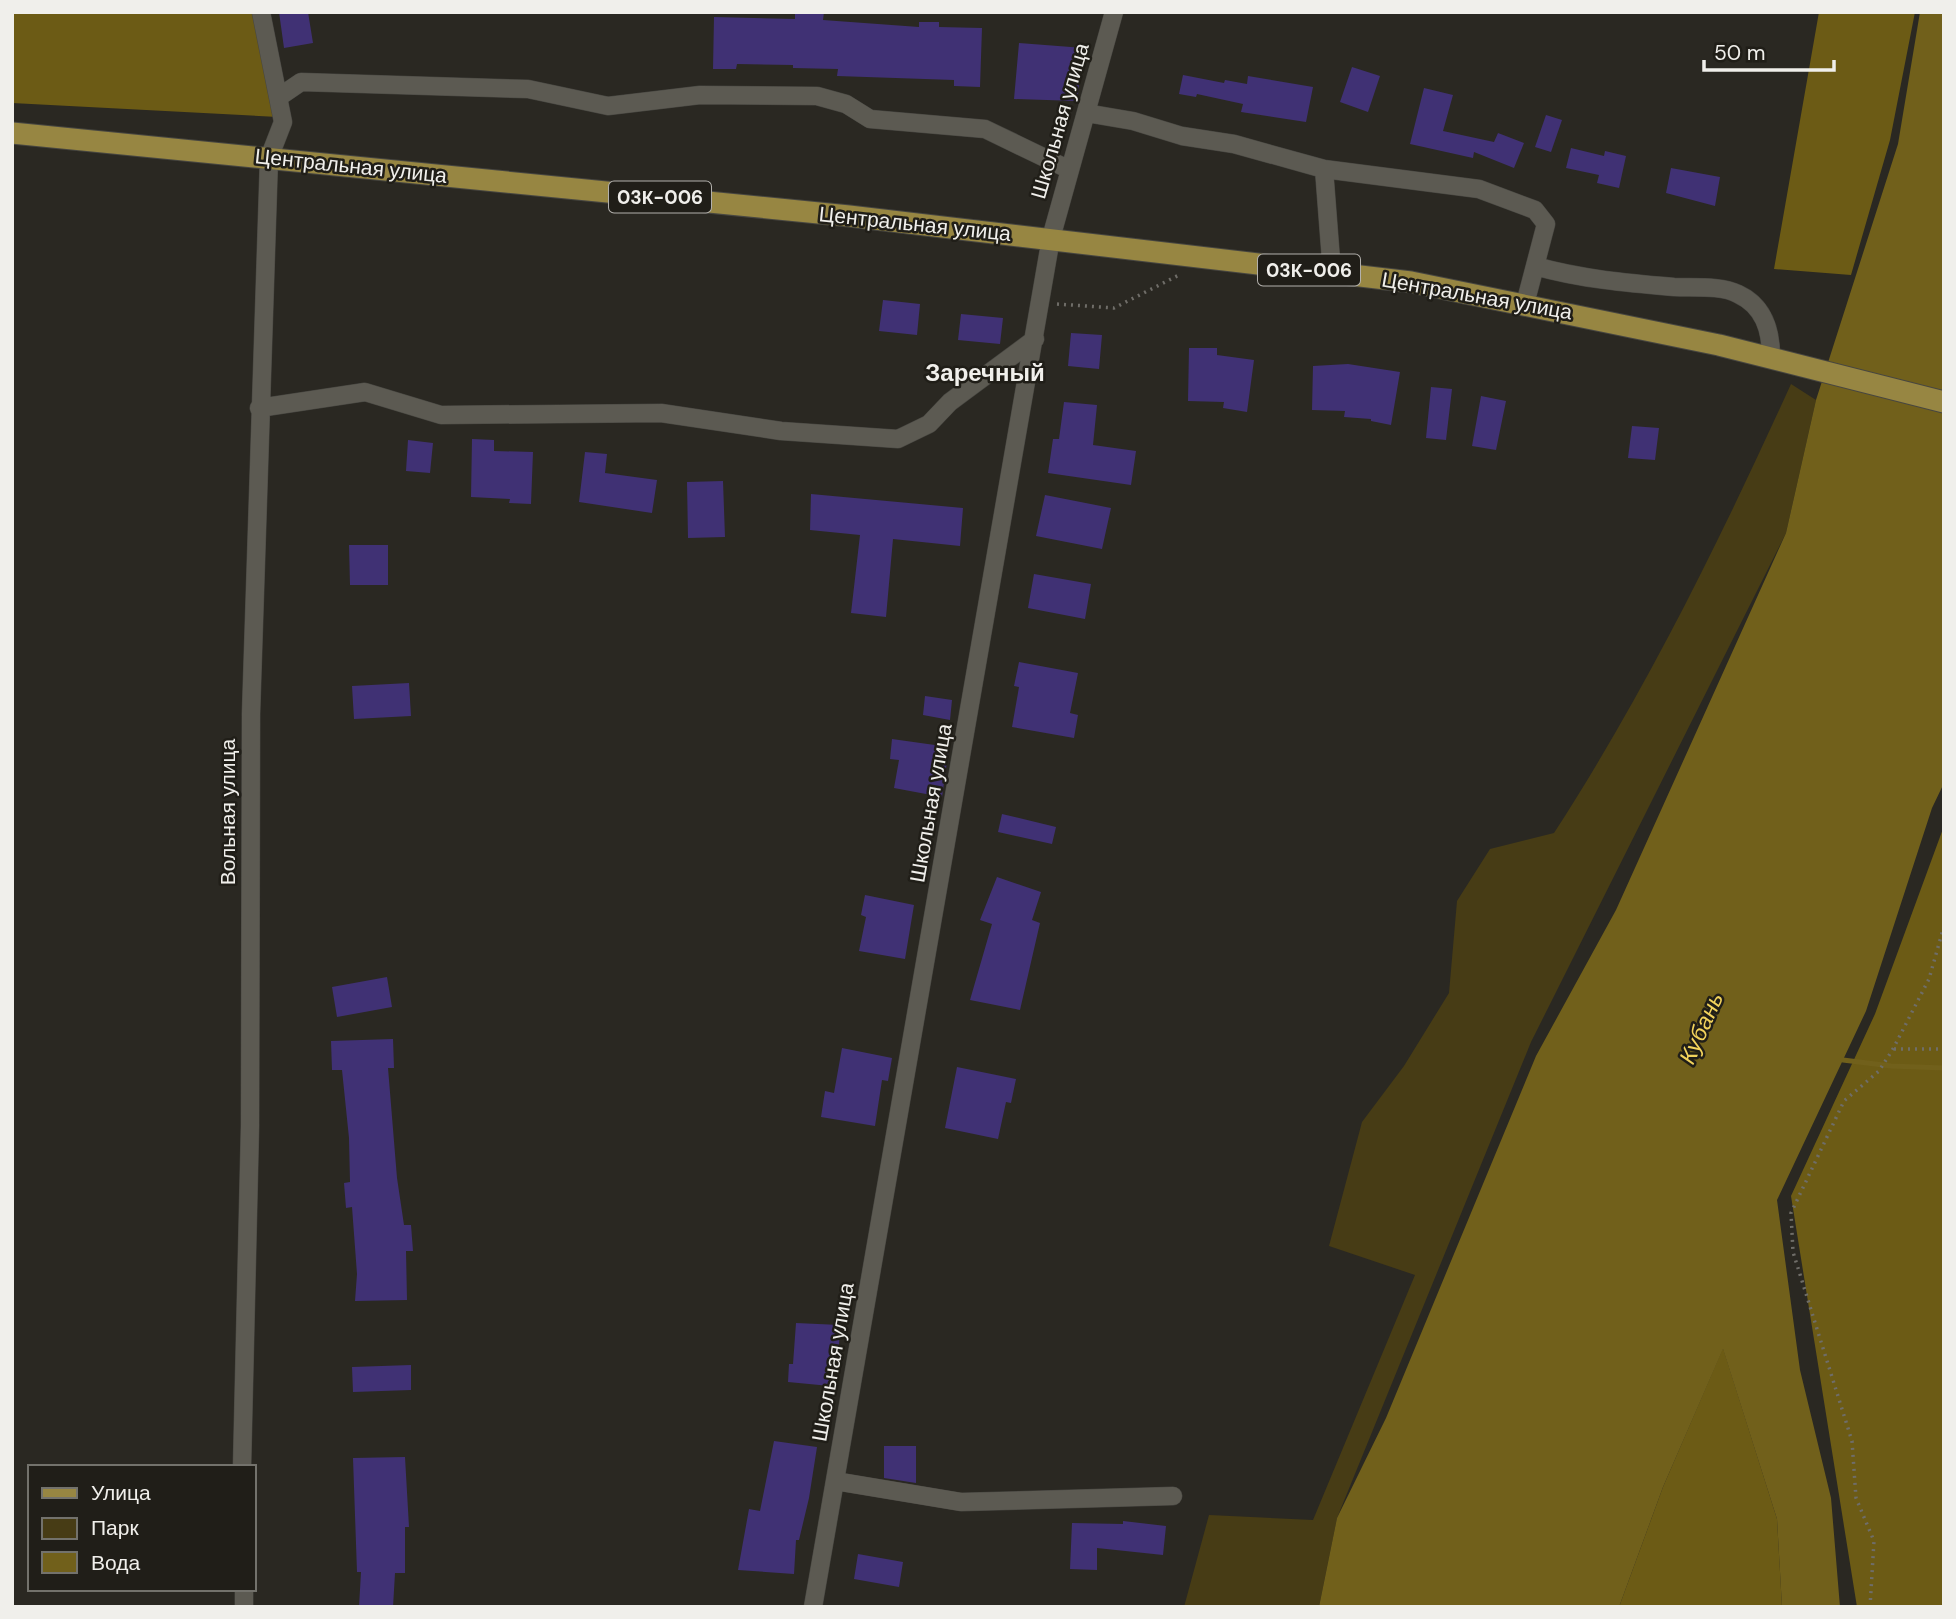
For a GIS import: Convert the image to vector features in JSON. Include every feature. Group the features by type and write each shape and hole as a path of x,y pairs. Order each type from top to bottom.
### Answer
{"main road":[{"name":"Центральная улица","path":"12,133 1051,238 1410,282 1771,357"},
{"name":"03К-006","path":"1771,357 1944,402"}],"street":[{"name":"Вольная улица","path":"242,1465 250,1113 251,714 259,408 269,158 283,121 261,12"},
{"name":"Школьная улица","path":"813,1607 1051,238 1114,12"},
{"path":"279,97 301,82 528,89 608,106 700,94 817,96 846,104 870,119 985,129 1070,170"},
{"path":"1086,113 1133,121 1182,136 1234,144 1324,169 1479,189 1535,210 1546,224 1525,304"},
{"path":"1324,169 1332,273"},
{"path":"1535,266 1600,280 1735,292 1755,306 1763,317 1771,338 1771,357"},
{"path":"259,408 365,392 441,415 661,413 781,431 898,439 929,424 950,402 1035,339"},
{"path":"835,1481 961,1502 1173,1496"}],"path":[{"path":"1041,303 1114,308 1186,271"},
{"path":"1870,1607 1874,1541 1856,1497 1852,1441 1793,1252 1791,1213 1844,1101 1879,1071 1893,1049 1929,979 1944,926"},
{"path":"1893,1049 1944,1049"}],"green space":[{"path":"1791,384 1816,400 1786,533 1531,1042 1337,1518 1319,1607 1184,1607 1209,1515 1313,1520 1415,1275 1329,1246 1362,1122 1404,1066 1449,993 1457,901 1490,849 1554,833 1620,725 1681,613"}],"shaded area":[{"path":"12,12 256,12 278,117 12,103"},
{"path":"1819,12 1915,12 1890,140 1851,275 1774,269"},
{"path":"1944,826 1944,1607 1857,1607 1791,1196 1875,1014"},
{"path":"1723,1348 1777,1519 1782,1607 1619,1607 1663,1487"}],"water":[{"name":"Кубань","path":"1920,12 1944,12 1944,783 1932,808 1866,1011 1777,1200 1800,1370 1831,1498 1840,1607 1782,1607 1777,1519 1723,1349 1663,1487 1619,1607 1319,1607 1337,1518 1386,1418 1536,1056 1616,910 1786,533 1816,400 1898,144"}],"building":[{"path":"279,12 308,12 313,43 284,48"},
{"path":"795,12 824,12 823,20 919,27 919,22 939,22 939,27 982,28 980,87 954,86 954,80 837,76 838,69 793,68 793,65 737,64 736,69 713,69 714,17 795,19"},
{"path":"1019,43 1084,48 1077,101 1014,99"},
{"path":"1352,67 1380,76 1368,112 1340,102"},
{"path":"1183,75 1224,83 1225,80 1247,84 1248,76 1313,87 1306,122 1241,112 1243,104 1197,94 1196,97 1179,94"},
{"path":"1424,88 1453,95 1443,131 1494,142 1498,133 1524,143 1514,168 1474,152 1473,158 1410,144"},
{"path":"1546,115 1562,120 1551,152 1535,147"},
{"path":"1571,148 1604,156 1605,151 1626,156 1619,188 1597,183 1599,175 1566,168"},
{"path":"1671,168 1720,177 1715,206 1666,193"},
{"path":"883,300 920,304 917,335 879,331"},
{"path":"961,314 1003,318 1000,344 958,340"},
{"path":"1071,333 1102,335 1099,369 1068,366"},
{"path":"1189,348 1217,348 1217,355 1254,360 1247,412 1223,408 1224,402 1188,401"},
{"path":"1348,364 1400,372 1391,425 1371,419 1344,417 1345,411 1312,410 1313,366"},
{"path":"1431,387 1452,389 1446,440 1426,438"},
{"path":"1481,396 1506,401 1496,450 1472,446"},
{"path":"1064,402 1097,405 1093,445 1136,451 1131,485 1048,473 1053,439 1059,439"},
{"path":"1632,426 1659,428 1655,460 1628,458"},
{"path":"472,439 494,440 494,451 533,452 531,504 509,503 510,499 471,497"},
{"path":"408,440 433,443 430,473 406,471"},
{"path":"585,452 607,454 605,473 657,480 652,513 579,502"},
{"path":"723,481 725,537 688,538 687,482"},
{"path":"811,494 963,508 960,546 893,539 886,617 851,613 860,535 810,530"},
{"path":"1045,495 1111,508 1102,549 1036,536"},
{"path":"349,545 388,545 388,585 350,585"},
{"path":"1034,574 1091,584 1085,619 1028,608"},
{"path":"1019,662 1078,673 1070,713 1078,715 1074,738 1012,727 1019,687 1014,686"},
{"path":"409,683 411,716 354,719 352,686"},
{"path":"925,696 952,700 950,720 923,715"},
{"path":"892,739 949,747 942,797 894,788 899,760 890,759"},
{"path":"1002,814 1056,827 1052,844 998,832"},
{"path":"997,877 1041,892 1032,920 1040,923 1020,1010 970,1000 992,924 980,920"},
{"path":"865,895 914,905 905,959 859,951 866,917 861,915"},
{"path":"387,977 392,1007 337,1017 332,987"},
{"path":"393,1039 394,1068 388,1068 397,1178 404,1225 411,1225 413,1251 406,1251 407,1300 355,1301 357,1274 352,1207 346,1208 344,1183 350,1182 349,1138 342,1070 332,1070 331,1041"},
{"path":"842,1048 892,1058 888,1081 882,1080 875,1126 821,1117 825,1091 834,1093"},
{"path":"957,1067 1016,1079 1011,1103 1006,1102 998,1139 945,1128"},
{"path":"796,1323 840,1325 839,1345 833,1345 830,1386 788,1382 789,1364 793,1364"},
{"path":"411,1365 411,1390 353,1392 352,1367"},
{"path":"774,1441 817,1447 809,1498 799,1540 796,1540 794,1574 738,1570 749,1509 760,1511"},
{"path":"884,1446 916,1446 916,1483 884,1478"},
{"path":"405,1457 409,1527 405,1527 405,1573 395,1573 393,1607 359,1607 361,1572 357,1572 353,1458"},
{"path":"1123,1521 1166,1526 1163,1555 1097,1548 1097,1570 1070,1569 1072,1523 1123,1524"},
{"path":"858,1554 903,1562 899,1587 854,1579"}],"waterway":[{"path":"1843,1060 1891,1066 1944,1068"}],"district":[{"name":"Заречный","path":"985,373"}]}
